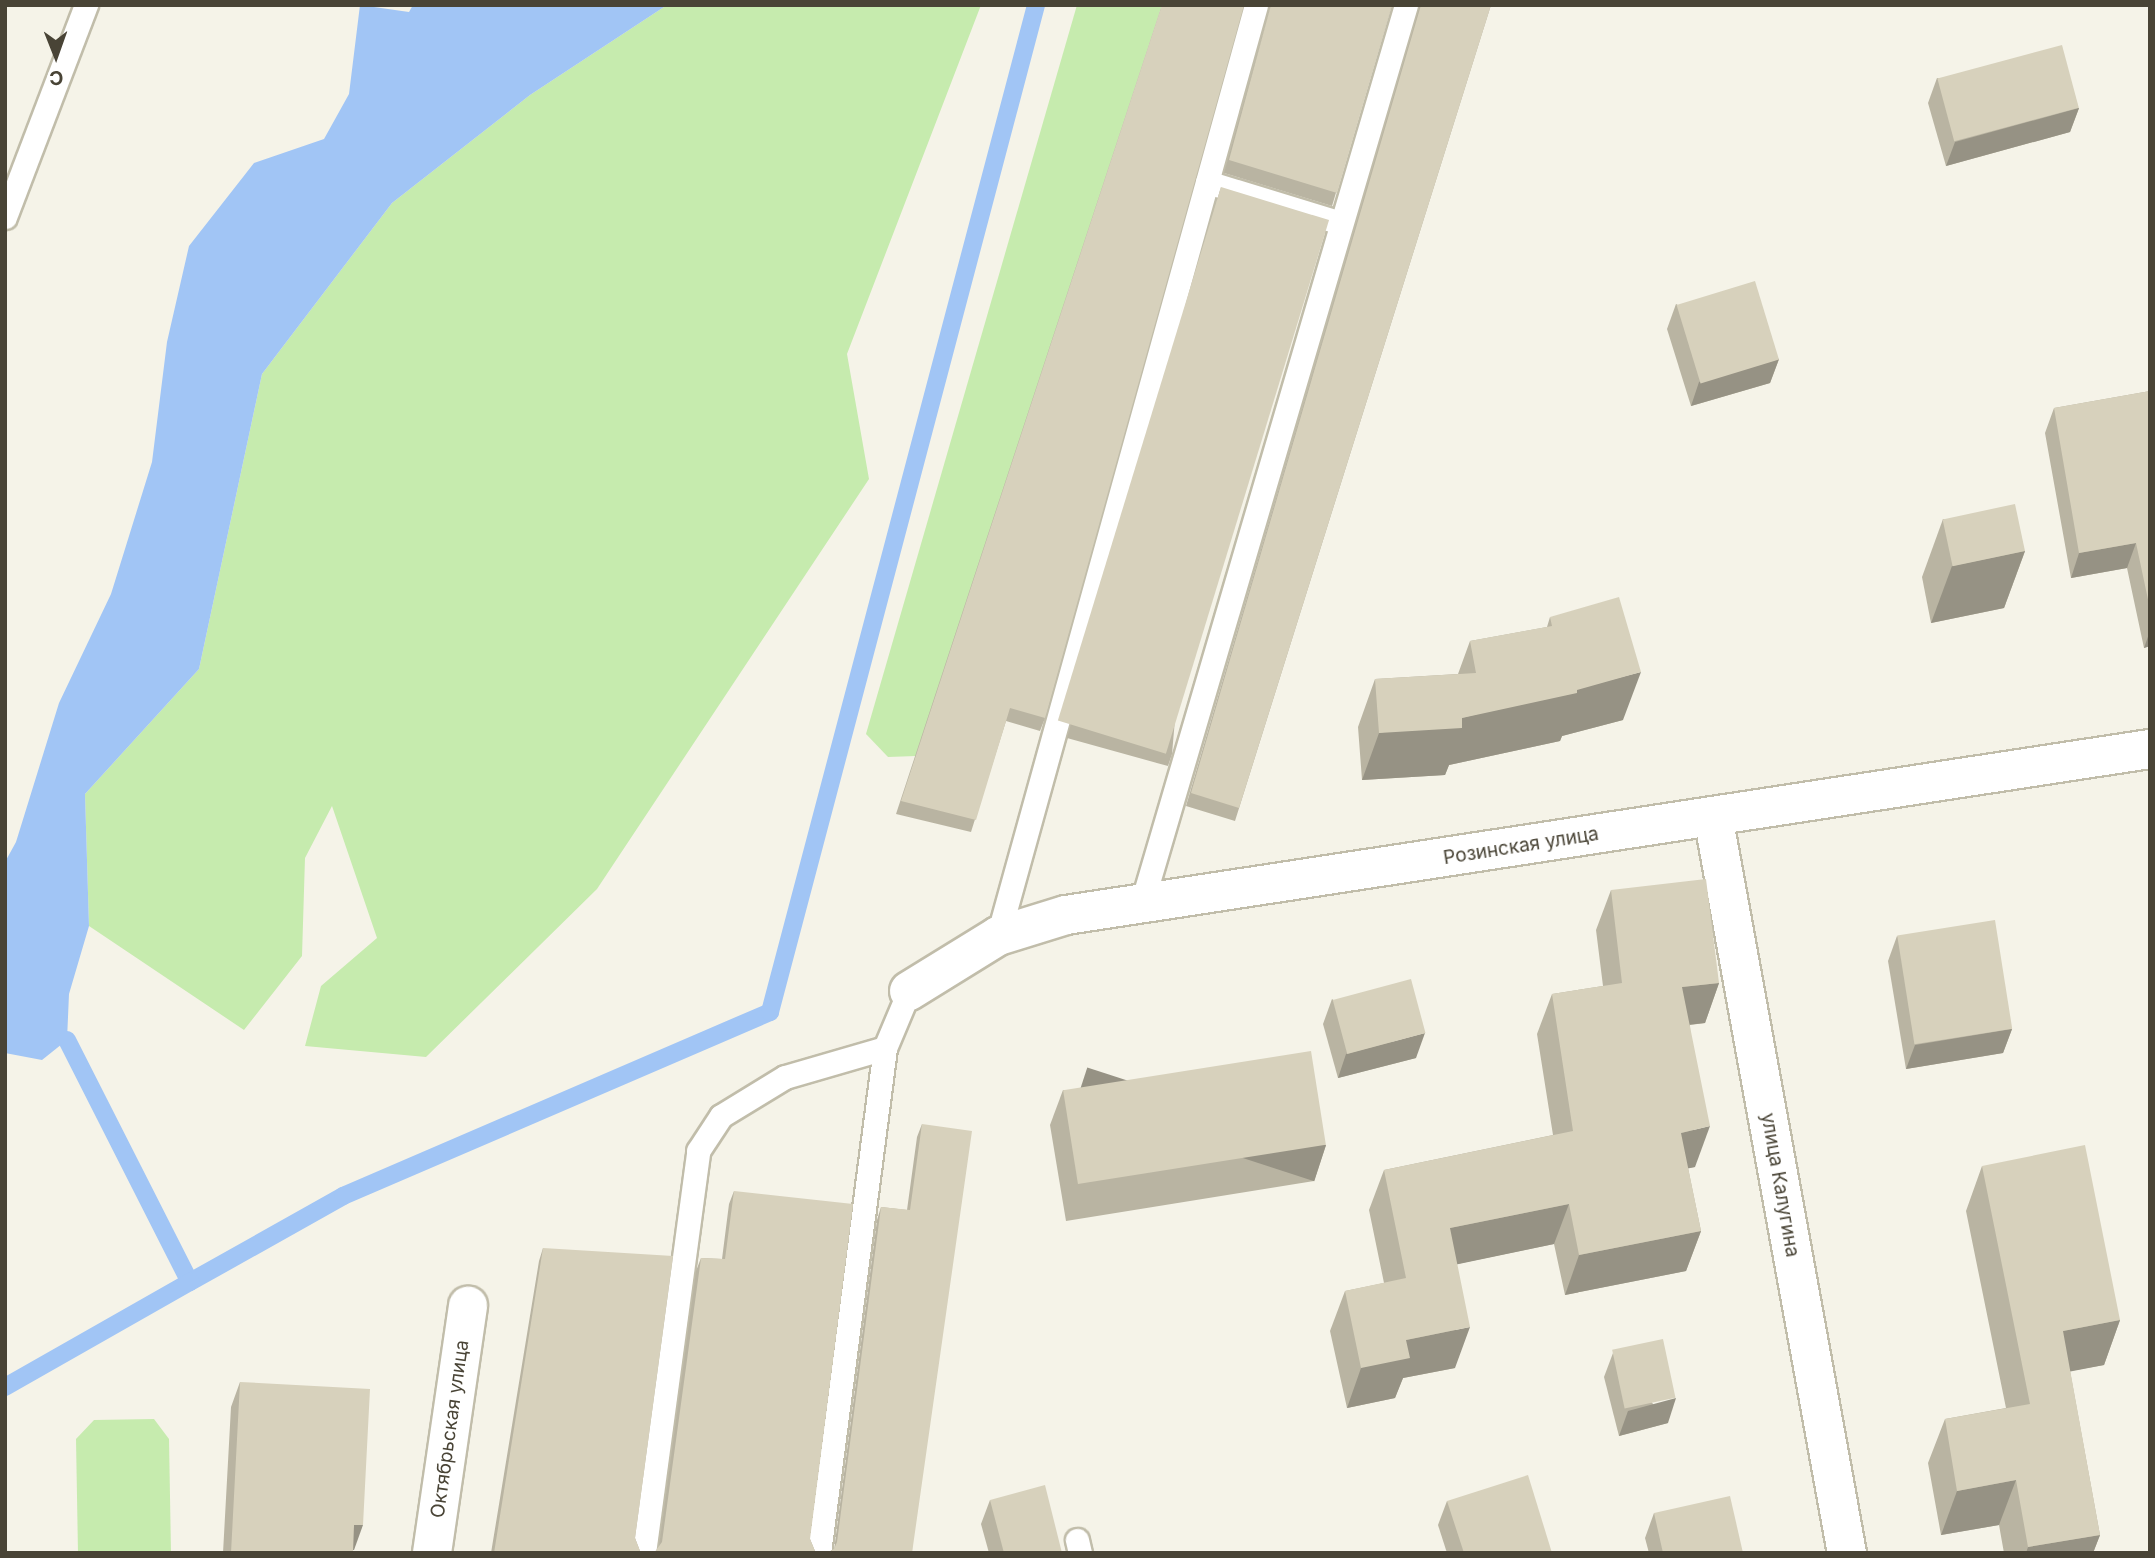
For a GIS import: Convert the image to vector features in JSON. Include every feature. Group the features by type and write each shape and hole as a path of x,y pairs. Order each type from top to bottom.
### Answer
{"street":[{"name":"Розинская улица","path":"909,991 998,936 1066,915 2150,749"},
{"name":"улица Калугина","path":"1713,816 1847,1553"},
{"name":"Октябрьская улица","path":"432,1553 468,1306"}],"lane":[{"path":"5,217 86,5"},
{"path":"998,936 1256,5"},
{"path":"1142,903 1406,5"},
{"path":"1207,182 1341,223"},
{"path":"819,1553 885,1048 909,991"},
{"path":"644,1553 698,1151 722,1116 785,1077 885,1048"}],"green space":[{"path":"667,5 981,5 847,354 869,479 597,889 426,1057 305,1046 321,986 377,938 332,806 305,858 302,956 244,1030 89,926 85,794 199,669 262,374 392,203 530,95"},
{"path":"1077,5 1162,5 916,756 888,757 866,734"},
{"path":"154,1419 169,1439 171,1553 78,1553 76,1439 94,1420"}],"water":[{"path":"360,5 409,12 413,5 667,5 530,95 392,203 262,374 199,669 85,794 89,926 69,994 67,1040 42,1060 5,1053 5,862 16,842 59,703 111,594 152,462 167,342 189,246 254,163 324,139 349,94"}],"building":[{"path":"1162,5 1244,5 1045,718 1010,708 976,820 901,801"},
{"path":"1271,5 1392,5 1337,193 1229,160"},
{"path":"1421,5 1491,5 1239,808 1191,793"},
{"path":"2062,45 2079,108 1954,141 1937,78"},
{"path":"1221,187 1329,220 1166,754 1058,721"},
{"path":"1755,281 1779,359 1701,383 1677,305"},
{"path":"2150,391 2150,609 2136,543 2079,553 2054,408"},
{"path":"2015,504 2025,551 1953,566 1943,519"},
{"path":"1619,597 1641,672 1577,690 1577,693 1462,718 1462,728 1379,733 1375,679 1476,673 1470,641 1552,626 1550,617"},
{"path":"1706,879 1719,983 1682,987 1710,1126 1681,1133 1701,1231 1579,1255 1569,1204 1450,1228 1470,1327 1406,1340 1410,1358 1361,1368 1345,1291 1406,1278 1384,1170 1573,1131 1552,994 1622,983 1611,890"},
{"path":"1995,920 2012,1029 1914,1044 1897,935"},
{"path":"1411,979 1425,1033 1347,1054 1333,1000"},
{"path":"1311,1051 1326,1145 1078,1184 1063,1090"},
{"path":"922,1124 972,1131 912,1553 826,1553 834,1549 837,1542 881,1207 910,1210"},
{"path":"2085,1145 2120,1320 2063,1331 2100,1535 2028,1547 2016,1480 1957,1491 1945,1419 2030,1404 1982,1166"},
{"path":"734,1191 853,1204 810,1539 815,1551 819,1553 654,1553 662,1542 701,1258 725,1259"},
{"path":"543,1248 673,1256 635,1538 640,1551 649,1553 494,1553"},
{"path":"1663,1339 1675,1398 1625,1409 1612,1350"},
{"path":"240,1382 370,1389 363,1525 354,1525 353,1553 231,1553"},
{"path":"1528,1475 1552,1553 1464,1553 1447,1501"},
{"path":"1045,1485 1062,1553 1004,1553 990,1500"},
{"path":"1730,1496 1743,1553 1663,1553 1654,1513"}],"waterway":[{"path":"67,1040 190,1282 343,1196 770,1012 1036,5"},
{"path":"5,1387 190,1282"}]}
